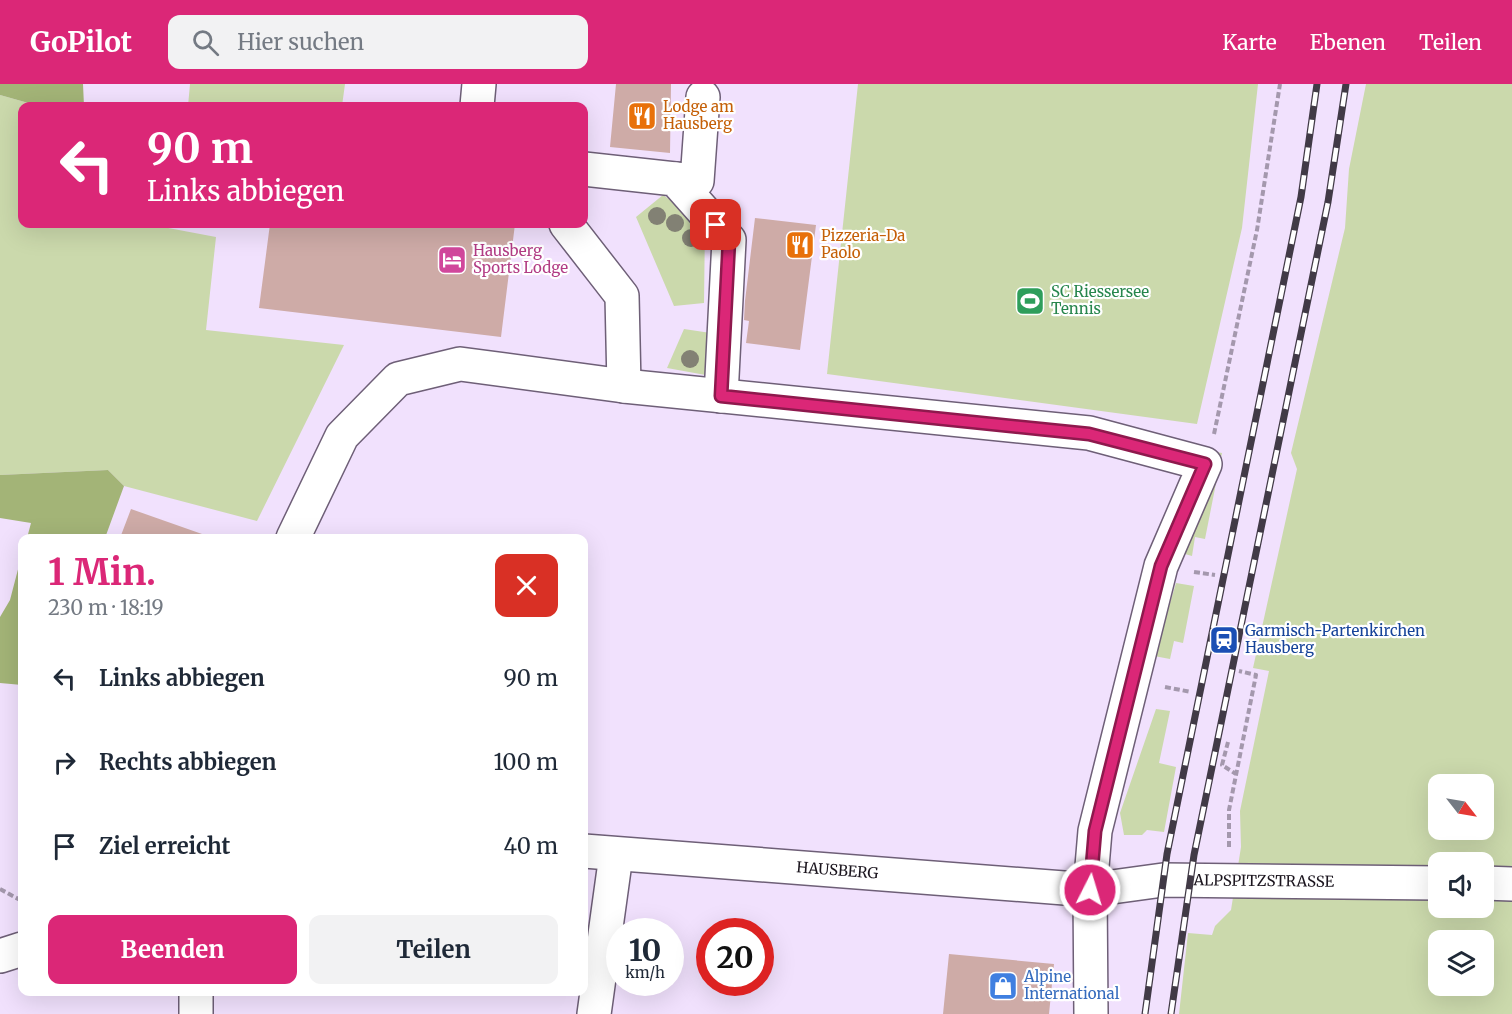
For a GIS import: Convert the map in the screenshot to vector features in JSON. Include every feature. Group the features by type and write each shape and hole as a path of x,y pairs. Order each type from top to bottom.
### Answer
{"street":[{"path":"477,102 479,84"},
{"path":"588,169 697,181 703,97"},
{"path":"675,179 729,240 721,396"},
{"path":"569,228 622,296 624,386"},
{"path":"294,534 342,436 398,379 460,364 624,386 1089,434 1205,464 1161,566 1095,831 1090,890 1091,1014"},
{"name":"HAUSBERG","path":"588,852 1090,890"},
{"path":"594,1014 616,855"},
{"name":"ALPSPITZSTRASSE","path":"1090,890 1163,880 1428,883"},
{"path":"1494,883 1512,884"},
{"path":"0,956 18,950"},
{"path":"196,996 196,1014"}],"path":[{"path":"1205,464 1218,419 1257,230 1280,84"},
{"path":"1226,880 1229,857 1229,810 1256,675 1239,671"},
{"path":"1164,687 1191,692"},
{"path":"1228,742 1222,765 1236,774"},
{"path":"0,889 18,900"}],"green space":[{"path":"0,84 83,84 84,102 25,102 0,95"},
{"path":"190,84 345,84 343,102 188,102"},
{"name":"SC Riessersee Tennis","path":"858,84 1258,84 1242,228 1197,424 827,374"},
{"path":"1366,84 1512,84 1512,1014 1179,1014 1188,933 1212,935 1215,926 1231,910 1241,847 1240,811 1269,671 1253,668 1297,469 1291,453 1345,228 1349,169"},
{"path":"0,95 25,102 18,102 18,228 168,228 216,237 206,330 344,345 257,521 124,486 108,470 0,475"},
{"path":"663,195 705,224 704,303 674,306 636,217"},
{"path":"684,329 724,335 722,378 667,368"},
{"path":"1216,452 1222,453 1205,539 1195,537 1192,556 1185,554"},
{"path":"108,470 124,486 106,534 28,534 31,523 0,518 0,475"},
{"path":"18,569 18,685 0,683 0,617 10,600"},
{"path":"1176,583 1194,586 1183,643 1174,641 1170,659 1154,656"},
{"path":"1156,709 1170,711 1159,763 1176,767 1164,832 1147,830 1142,835 1124,835 1120,813"}],"building":[{"name":"Lodge am Hausberg","path":"616,84 671,84 670,153 610,147"},
{"path":"755,218 816,225 800,350 746,343 749,321 744,320 745,301"},
{"path":"269,228 515,228 501,337 259,308"},
{"path":"131,509 202,534 122,534"},
{"path":"949,954 1054,964 1049,1014 943,1014"}],"railway":[{"path":"1145,1014 1167,854 1301,197 1317,84"},
{"path":"1171,1014 1194,855 1328,202 1346,84"}],"place":[{"name":"Lodge am Hausberg","path":"642,116"},
{"name":"Pizzeria-Da Paolo","path":"800,245"},
{"name":"Hausberg Sports Lodge","path":"452,260"},
{"name":"SC Riessersee Tennis","path":"1030,301"},
{"name":"Garmisch-Partenkirchen Hausberg","path":"1224,640"},
{"name":"Alpine International","path":"1003,986"}],"route":[{"path":"716,225 729,240 721,396 1089,434 1205,464 1161,566 1095,831 1090,890"}]}
